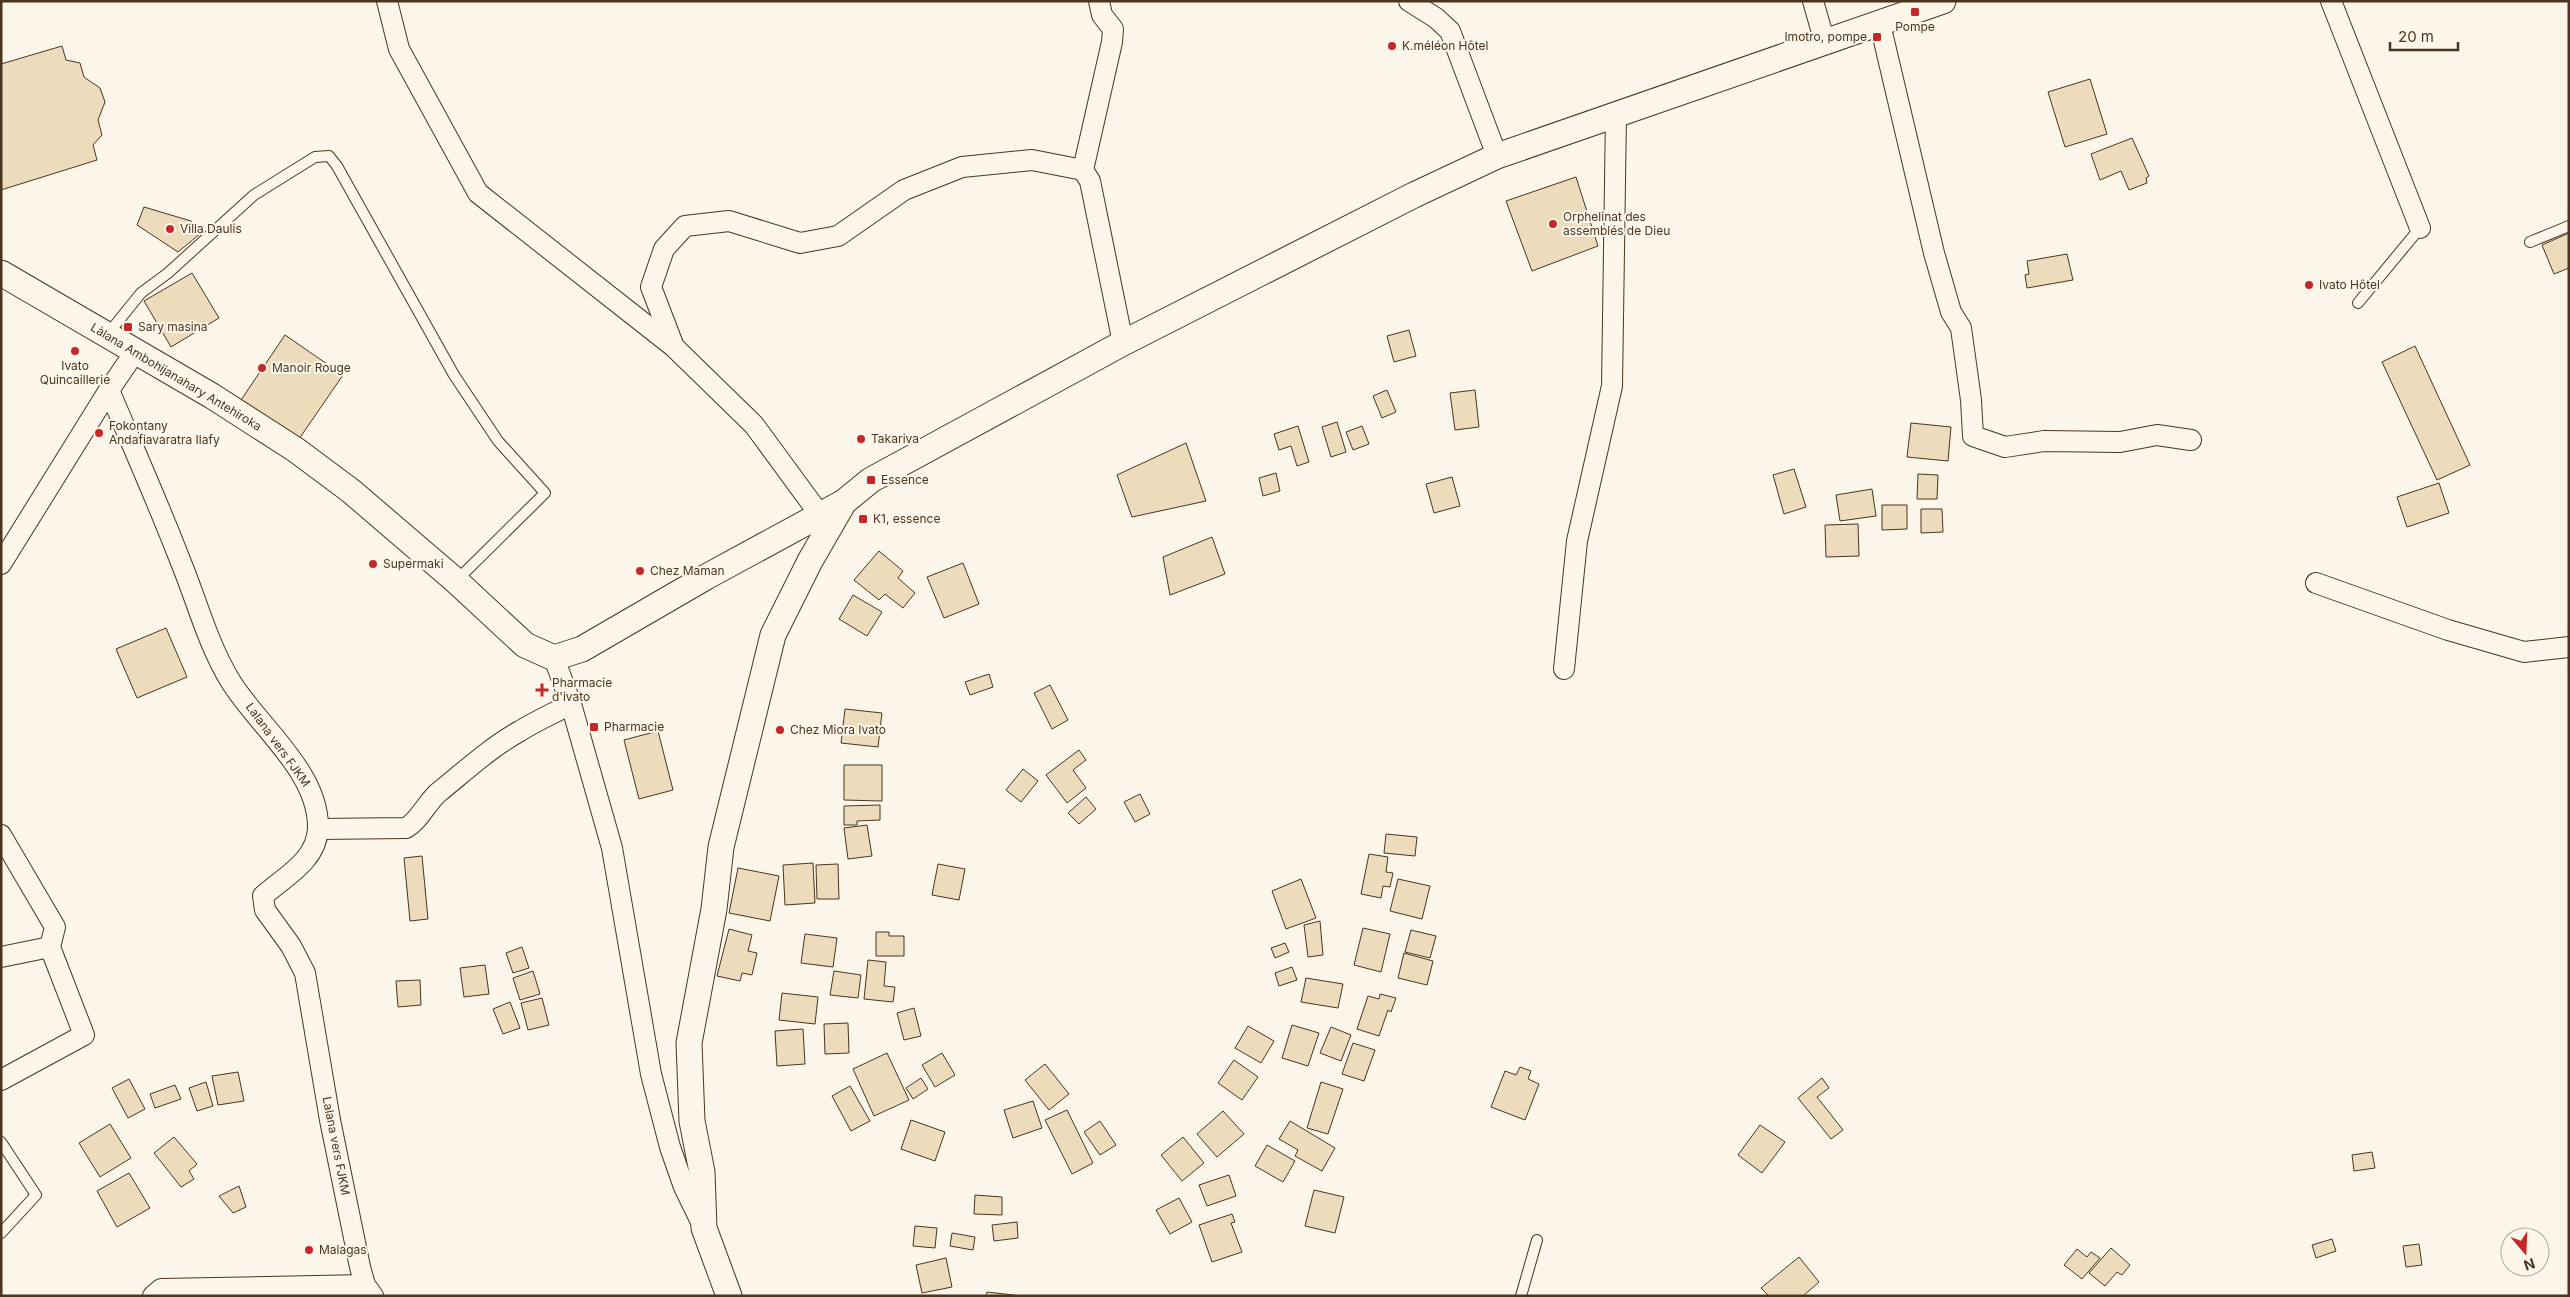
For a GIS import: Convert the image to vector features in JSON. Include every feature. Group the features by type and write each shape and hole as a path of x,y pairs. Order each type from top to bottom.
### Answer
{"street":[{"path":"387,1 399,49 478,193 674,347 754,425 820,515"},
{"path":"1099,1 1102,15 1113,30 1112,42 1083,170 1090,181 1123,343"},
{"path":"1409,1 1436,18 1450,31 1497,156"},
{"path":"1813,1 1825,43"},
{"path":"729,1296 704,1228 684,1187 670,1147 651,1074 612,848 571,704 554,658 582,649 706,577 844,502 871,480 1123,343 1414,195 1497,156 1944,1"},
{"path":"2331,1 2420,228"},
{"path":"1880,24 1934,253 1951,312 1960,328 1971,400 1973,436 2005,447 2044,441 2120,442 2157,435 2191,440"},
{"path":"1564,669 1577,541 1612,386 1616,114"},
{"path":"674,347 650,287 664,249 685,226 729,221 800,243 838,236 904,190 962,167 1032,160 1083,170"},
{"name":"Làlana Ambohijanahary Antehiroka","path":"1,273 106,336 212,396 296,450 351,491 456,581 525,645 554,658"},
{"path":"1,564 109,390 135,352"},
{"name":"Lalana vers FJKM","path":"109,390 180,560 212,646 231,682 308,782 316,805 318,830 313,849 301,866 263,896 265,910 291,946 305,972 330,1120 369,1290"},
{"path":"704,1228 702,1172 692,1121 689,1043 714,909 721,847 773,635 810,561 844,502"},
{"path":"2316,583 2448,630 2524,652 2569,648"},
{"path":"318,830 406,828 413,824 421,810 437,793 518,731 571,704"},
{"path":"1,835 55,927 50,948 84,1035 1,1080"},
{"path":"1,957 50,948"},
{"path":"153,1296 161,1289 369,1290"}],"lane":[{"path":"106,336 141,293 168,273 254,195 315,158 329,156 337,166 454,375 498,441 544,493 456,581"},
{"path":"2530,242 2569,226"},
{"path":"2358,303 2420,228"},
{"path":"1,1142 36,1195 1,1233"},
{"path":"1522,1296 1537,1240"}],"building":[{"path":"62,46 66,60 80,63 84,77 100,88 105,102 98,120 102,135 93,145 97,160 1,190 1,64"},
{"path":"2090,79 2107,134 2065,147 2048,92"},
{"path":"2132,138 2149,176 2146,178 2147,183 2129,190 2121,171 2100,180 2091,154"},
{"name":"Orphelinat des assemblés de Dieu","path":"1576,177 1598,246 1532,271 1506,201"},
{"name":"Villa Daulis","path":"144,207 191,221 201,233 178,252 137,225"},
{"path":"2569,233 2569,268 2554,274 2542,245"},
{"path":"2067,254 2073,280 2027,288 2025,275 2029,274 2027,261"},
{"path":"192,273 219,318 171,347 144,301"},
{"path":"1409,330 1416,356 1394,362 1387,336"},
{"path":"285,335 343,375 299,439 241,400"},
{"path":"2415,346 2470,465 2437,480 2382,362"},
{"path":"1387,390 1396,412 1382,418 1373,396"},
{"path":"1475,390 1479,427 1455,430 1450,393"},
{"path":"1337,422 1346,452 1331,457 1322,427"},
{"path":"1911,423 1951,427 1948,461 1907,457"},
{"path":"1298,426 1309,462 1297,466 1291,446 1279,450 1274,434"},
{"path":"1362,426 1369,444 1353,450 1346,432"},
{"path":"1186,443 1206,501 1132,517 1117,475"},
{"path":"1794,469 1806,507 1784,514 1773,475"},
{"path":"1276,473 1280,491 1263,496 1259,478"},
{"path":"1918,474 1938,475 1937,499 1917,499"},
{"path":"1452,477 1460,506 1434,513 1426,484"},
{"path":"2439,483 2449,513 2407,527 2397,497"},
{"path":"1872,489 1876,516 1840,521 1836,495"},
{"path":"1882,505 1907,505 1907,529 1882,530"},
{"path":"1921,509 1942,509 1943,532 1921,533"},
{"path":"1858,524 1859,556 1826,557 1825,525"},
{"path":"1212,537 1225,574 1170,595 1163,557"},
{"path":"879,551 903,571 898,578 915,593 903,608 885,594 879,600 854,580"},
{"path":"963,563 979,604 944,618 927,577"},
{"path":"853,595 882,612 867,636 839,619"},
{"path":"166,628 187,677 137,698 116,649"},
{"path":"989,674 993,687 970,695 965,682"},
{"path":"1050,685 1068,720 1052,729 1034,693"},
{"path":"845,709 882,713 878,747 841,743"},
{"path":"658,731 673,790 639,799 624,740"},
{"path":"1079,750 1086,760 1073,770 1086,788 1067,803 1046,775"},
{"path":"844,765 882,765 882,801 844,800"},
{"path":"1023,769 1038,781 1021,802 1006,790"},
{"path":"1140,794 1150,814 1135,822 1124,802"},
{"path":"1086,797 1096,809 1079,824 1068,813"},
{"path":"880,805 880,820 857,821 857,825 844,825 844,806"},
{"path":"867,825 872,856 848,859 844,828"},
{"path":"1386,834 1417,837 1415,856 1384,853"},
{"path":"1369,854 1388,857 1386,872 1393,873 1390,887 1383,886 1381,898 1361,894"},
{"path":"422,856 428,919 410,921 404,858"},
{"path":"813,863 815,903 785,905 783,865"},
{"path":"838,864 839,899 817,899 816,865"},
{"path":"938,864 965,869 959,900 932,895"},
{"path":"738,868 779,876 770,921 729,913"},
{"path":"1301,879 1316,918 1286,929 1272,891"},
{"path":"1398,879 1430,886 1422,919 1390,911"},
{"path":"1320,921 1323,955 1308,957 1304,925"},
{"path":"1363,928 1390,934 1381,972 1354,965"},
{"path":"729,929 752,935 748,951 757,953 752,975 742,973 740,981 717,976"},
{"path":"1411,930 1436,936 1430,958 1405,952"},
{"path":"876,932 889,932 889,936 904,936 904,956 876,956"},
{"path":"805,934 837,938 833,967 801,963"},
{"path":"1285,943 1289,952 1275,958 1271,948"},
{"path":"522,947 529,968 513,973 506,953"},
{"path":"1404,953 1433,961 1427,985 1398,978"},
{"path":"868,960 886,962 884,986 895,987 893,1002 864,999"},
{"path":"485,965 489,994 464,997 460,968"},
{"path":"1292,967 1297,980 1279,986 1275,973"},
{"path":"533,971 540,994 520,1000 513,978"},
{"path":"834,971 861,975 858,998 830,995"},
{"path":"1306,978 1343,984 1338,1008 1301,1002"},
{"path":"420,980 421,1005 398,1007 396,981"},
{"path":"782,993 818,997 815,1024 779,1020"},
{"path":"1380,994 1396,998 1391,1012 1388,1010 1379,1036 1357,1029 1368,996 1379,999"},
{"path":"542,998 549,1025 528,1030 521,1003"},
{"path":"510,1002 520,1028 503,1034 493,1009"},
{"path":"914,1008 921,1036 904,1040 897,1013"},
{"path":"848,1023 849,1053 825,1054 824,1024"},
{"path":"1292,1025 1319,1033 1308,1066 1282,1058"},
{"path":"1248,1026 1274,1041 1261,1063 1235,1048"},
{"path":"1331,1027 1351,1035 1341,1061 1320,1053"},
{"path":"803,1029 805,1064 777,1066 775,1031"},
{"path":"1353,1043 1375,1050 1364,1081 1342,1074"},
{"path":"887,1053 909,1100 874,1116 853,1069"},
{"path":"942,1053 955,1075 935,1087 922,1065"},
{"path":"1234,1060 1258,1077 1242,1100 1218,1083"},
{"path":"1045,1064 1069,1094 1049,1110 1025,1080"},
{"path":"1520,1067 1531,1071 1528,1079 1539,1084 1525,1120 1491,1107 1505,1071 1516,1075"},
{"path":"238,1072 244,1101 218,1105 212,1076"},
{"path":"921,1078 928,1089 913,1099 906,1088"},
{"path":"1822,1078 1829,1088 1817,1097 1843,1130 1831,1139 1798,1098"},
{"path":"129,1079 145,1109 128,1118 112,1088"},
{"path":"206,1082 213,1106 197,1111 189,1088"},
{"path":"1321,1082 1343,1089 1328,1134 1307,1128"},
{"path":"175,1085 181,1099 155,1108 150,1094"},
{"path":"850,1086 870,1121 851,1131 832,1096"},
{"path":"1033,1101 1042,1128 1013,1138 1004,1110"},
{"path":"1067,1110 1093,1163 1072,1174 1045,1120"},
{"path":"1223,1111 1244,1134 1217,1157 1197,1134"},
{"path":"911,1120 945,1132 935,1161 901,1149"},
{"path":"1100,1121 1116,1145 1100,1155 1084,1132"},
{"path":"1290,1121 1335,1148 1322,1171 1295,1156 1298,1150 1279,1139"},
{"path":"110,1124 131,1158 100,1177 79,1143"},
{"path":"1760,1125 1785,1142 1762,1173 1738,1155"},
{"path":"174,1137 197,1164 189,1171 194,1179 181,1187 154,1153"},
{"path":"1183,1137 1204,1163 1182,1181 1161,1155"},
{"path":"1267,1145 1295,1161 1283,1182 1255,1166"},
{"path":"2372,1152 2375,1168 2354,1171 2352,1155"},
{"path":"129,1173 150,1208 117,1227 97,1191"},
{"path":"1229,1175 1236,1196 1207,1206 1199,1185"},
{"path":"239,1186 246,1207 233,1213 219,1196"},
{"path":"1314,1190 1344,1197 1335,1233 1305,1226"},
{"path":"975,1195 1002,1197 1002,1215 974,1214"},
{"path":"1179,1198 1192,1222 1170,1234 1156,1210"},
{"path":"1232,1214 1235,1222 1231,1223 1242,1252 1212,1262 1199,1225"},
{"path":"1017,1222 1018,1238 994,1241 992,1225"},
{"path":"915,1226 937,1228 935,1248 913,1246"},
{"path":"952,1233 975,1237 973,1250 950,1246"},
{"path":"2332,1239 2336,1251 2316,1258 2312,1245"},
{"path":"2419,1244 2422,1265 2406,1267 2403,1246"},
{"path":"2111,1248 2130,1265 2122,1275 2117,1272 2105,1286 2089,1273"},
{"path":"2077,1249 2087,1257 2091,1252 2100,1258 2082,1279 2064,1265"},
{"path":"1799,1257 1819,1282 1803,1296 1769,1296 1761,1288"},
{"path":"946,1258 952,1287 922,1293 916,1265"},
{"path":"987,1292 1022,1296 986,1296"}],"place":[{"name":"Pompe","path":"1915,12"},
{"name":"Imotro, pompe","path":"1877,37"},
{"name":"K.méléon Hôtel","path":"1392,46"},
{"name":"Orphelinat des assemblés de Dieu","path":"1553,224"},
{"name":"Villa Daulis","path":"170,229"},
{"name":"Ivato Hôtel","path":"2309,285"},
{"name":"Sary masina","path":"128,327"},
{"name":"Ivato Quincaillerie","path":"75,351"},
{"name":"Manoir Rouge","path":"262,368"},
{"name":"Fokontany Andafiavaratra Ilafy","path":"99,433"},
{"name":"Takariva","path":"861,439"},
{"name":"Essence","path":"871,480"},
{"name":"K1, essence","path":"863,519"},
{"name":"Supermaki","path":"373,564"},
{"name":"Chez Maman","path":"640,571"},
{"name":"Pharmacie d'ivato","path":"542,690"},
{"name":"Pharmacie","path":"594,727"},
{"name":"Chez Miora Ivato","path":"780,730"},
{"name":"Malagas","path":"309,1250"}]}
